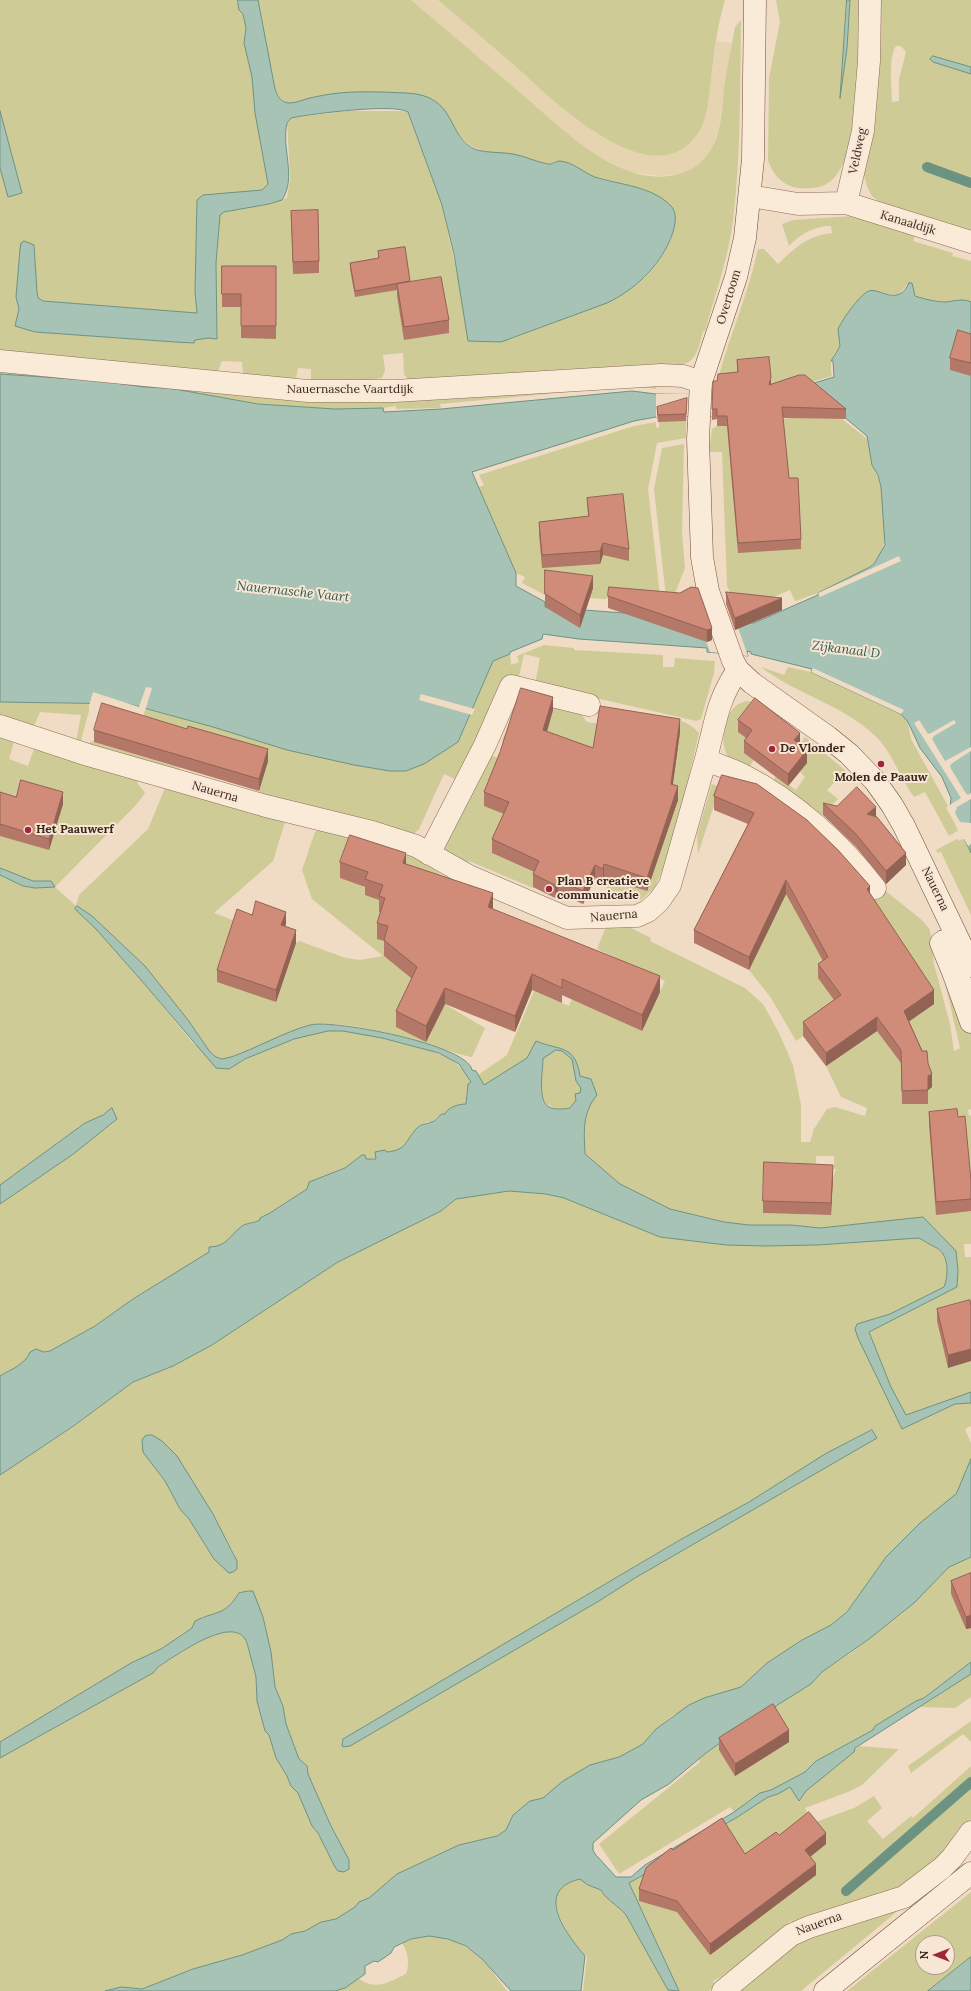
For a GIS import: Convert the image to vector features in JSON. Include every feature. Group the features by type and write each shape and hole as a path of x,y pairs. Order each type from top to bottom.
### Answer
{"street":[{"name":"Overtoom","path":"735,666 708,591 700,539 700,386 736,276 745,238 753,159 755,0"},
{"name":"Veldweg","path":"846,203 864,124 868,68 870,0"},
{"path":"750,196 798,204 846,203"},
{"name":"Kanaaldijk","path":"846,203 971,242"},
{"name":"Nauernasche Vaartdijk","path":"0,361 308,391 418,390 661,374 683,376 700,386"},
{"name":"Nauerna","path":"0,726 83,753 266,806 372,832 416,846 469,876 567,918 637,916 648,911 659,901 670,886 706,760 720,702 735,666 766,693 801,716 849,754 875,781 892,805 904,826 971,966"},
{"path":"430,854 450,811 485,745 511,686 589,705"},
{"path":"706,760 743,775 802,813 865,875 875,888"},
{"path":"971,1008 944,941 941,943 971,1022"},
{"name":"Nauerna","path":"723,1991 791,1935 809,1927 904,1897 928,1880 952,1858 971,1832"},
{"path":"825,1991 971,1873"},
{"path":"928,1880 942,1897"}],"shaded area":[{"path":"0,0 238,0 239,10 243,14 246,28 244,43 252,77 255,113 268,184 262,190 197,200 195,292 197,313 43,301 38,298 37,292 34,245 20,249 16,296 19,309 16,326 35,332 175,342 209,338 217,339 216,263 220,215 224,212 269,204 287,198 290,178 287,123 291,118 347,111 407,111 442,205 460,288 511,339 574,315 620,295 644,278 654,267 664,253 672,237 639,188 596,177 569,164 550,164 493,154 473,147 461,137 442,108 432,98 308,99 293,103 285,102 281,99 275,89 258,0 411,0 560,128 587,148 615,165 629,171 663,177 685,172 695,167 703,160 714,143 720,126 725,81 735,27 741,20 739,146 733,221 721,277 705,331 703,331 696,354 689,362 677,366 409,381 404,374 403,353 383,355 385,370 382,378 363,381 311,381 311,369 298,368 296,380 243,376 242,362 222,361 216,376 0,352 0,168 8,197 22,193 0,111"},
{"path":"258,0 438,0 572,116 608,140 621,146 691,141 701,127 708,101 716,41 732,43 719,127 712,149 706,158 693,169 682,174 659,176 630,172 608,161 449,116"},
{"path":"438,0 725,0 716,40 707,111 701,128 682,149 659,156 633,151 606,139 579,121 554,101"},
{"path":"776,0 847,0 840,98 847,48 850,0 863,0 861,67 855,122 849,146 842,166 832,180 816,188 798,188 788,185 775,174 768,160 769,78 780,22"},
{"path":"877,0 971,0 971,67 933,56 933,62 971,74 971,234 887,208 872,196 864,176","holes":["896,46 901,46 906,52 899,79 899,101 892,102 892,57"]},
{"path":"853,216 915,235 913,241 953,253 952,256 971,261 971,302 962,300 942,302 915,296 913,288 909,283 898,295 883,294 876,291 862,295 840,325 838,334 840,338 840,346 832,358 832,376 798,386 717,382 749,283 758,249 764,249 778,264 802,243 823,234 832,233 831,226 819,227 803,234 789,246 782,224 793,220"},
{"path":"0,362 169,380 656,384 656,389 633,386 440,404 441,408 396,409 395,402 395,406 383,408 335,409 258,404 169,388 144,387 103,381 0,374"},
{"path":"686,416 686,438 657,443 648,489 661,605 611,597 605,599 545,595 522,583 525,577 516,573 479,487 484,485 479,475 634,426 656,422 656,427 659,428 659,417"},
{"path":"796,418 842,419 868,441 881,487 885,529 882,550 878,559 870,567 818,593 795,601 790,590 750,607 736,605 727,586 722,452 709,452 712,429 717,426 762,424 763,420"},
{"path":"684,444 682,533 685,568 670,606 667,606 654,489 662,448"},
{"path":"544,645 574,648 574,650 663,655 663,667 674,667 675,658 715,661 714,673 701,719 696,721 535,684 540,658 524,654 518,681 457,780 444,774 419,829 414,834 409,834 279,801 259,792 267,762 143,719 145,709 213,727 287,750 390,771 458,742 493,661 510,654 511,665 519,662 517,656"},
{"path":"761,667 784,675 788,667 811,672 901,714 908,722 911,739 948,806 946,808 959,830 949,836 925,792 914,797 905,784 886,749 868,730 839,710 791,686"},
{"path":"523,697 581,714 587,722 615,723 645,718 674,719 687,724 699,733 675,836 655,887 641,900 607,889 604,878 647,891 678,800 504,745 502,740"},
{"path":"748,701 752,702 754,760 749,767 728,757 725,750 724,741 725,723 728,715 733,708 740,703"},
{"path":"0,702 89,704 89,711 80,744 76,742 81,715 40,712 35,724 30,727 0,718"},
{"path":"0,734 15,739 9,759 28,766 35,746 136,777 138,784 145,793 136,805 55,887 33,881 0,868"},
{"path":"805,737 846,771 827,790 838,799 820,817 773,781 776,776 796,790 805,777 800,772 807,763 800,745"},
{"path":"91,741 180,768 178,774 89,747"},
{"path":"488,754 502,760 524,822 492,853 539,875 533,888 469,861 467,865 450,855 445,849 444,845"},
{"path":"712,784 720,787 698,854 697,835"},
{"path":"165,788 286,819 273,861 214,913 235,921 276,1002 296,943 299,941 346,958 360,960 383,956 312,899 302,870 315,832 320,829 414,856 457,886 406,869 341,878 363,886 382,900 385,907 385,915 378,939 388,942 384,956 436,999 485,1028 472,1057 404,1037 357,1027 325,1024 310,1025 231,1057 222,1059 216,1057 210,1052 188,1020 145,966 92,916 75,909 96,929 141,980 193,1043 229,1069 269,1048 299,1037 314,1033 343,1031 378,1037 422,1048 439,1054 453,1061 459,1066 471,1082 466,1094 466,1104 454,1106 446,1115 438,1116 432,1122 426,1122 418,1127 412,1133 409,1141 398,1151 375,1153 376,1158 366,1159 363,1155 345,1168 313,1180 307,1189 260,1218 260,1220 243,1225 234,1236 185,1269 133,1299 95,1326 50,1351 44,1352 36,1349 17,1366 0,1376 0,1204 72,1155 117,1119 112,1109 85,1123 0,1185 0,875 23,886 35,888 55,887 76,906 79,895 148,829"},
{"path":"964,838 971,853 971,915 941,852 938,853 936,850 957,839 959,841"},
{"path":"836,864 844,864 859,881 868,898 882,888 923,921 930,930 934,964 950,1024 954,1051 960,1048 940,961 941,943 971,1022 971,1109 968,1110 969,1116 971,1115 971,1244 964,1244 965,1257 971,1257 971,1392 906,1415 891,1387 869,1332 957,1287 958,1270 956,1251 923,1217 820,1228 791,1225 749,1225 724,1222 670,1209 620,1184 585,1154 584,1120 571,1108 557,1109 546,1104 541,1093 542,1085 527,1058 484,1085 478,1075 507,1055 534,991 569,1006 572,999 642,1031 665,981 639,969 633,981 614,972 620,960 597,949 606,927 627,926 651,938 650,941 745,988 763,1004 779,1033 793,1065 801,1105 801,1142 810,1142 814,1129 827,1109 835,1107 865,1116 867,1108 841,1097 826,1066 803,1036 796,1041 771,998 749,970 784,896 796,882 809,894","holes":["836,896 842,907 848,904 859,924 816,948 799,917","816,1156 834,1156 834,1169 836,1169 833,1177 831,1215 763,1213 764,1175 775,1175 776,1162 797,1163 797,1173 816,1173"]},
{"path":"509,1191 546,1194 564,1198 660,1237 726,1245 818,1245 919,1237 940,1250 943,1254 947,1264 947,1276 944,1287 890,1314 857,1324 858,1338 902,1428 955,1404 971,1403 971,1426 965,1429 971,1443 971,1459 956,1494 883,1561 847,1612 831,1625 802,1640 767,1663 741,1687 673,1715 656,1729 643,1744 619,1757 590,1765 543,1798 530,1801 513,1815 506,1830 497,1836 459,1845 397,1874 369,1898 359,1902 355,1907 336,1919 321,1922 305,1931 291,1934 283,1940 242,1955 193,1969 141,1989 121,1987 105,1991 0,1991 0,1758 153,1673 158,1667 189,1647 214,1635 226,1632 237,1633 245,1638 256,1677 257,1701 265,1731 269,1735 276,1758 291,1786 298,1793 312,1826 318,1833 328,1853 349,1860 331,1826 308,1774 307,1766 299,1759 286,1724 283,1706 275,1687 271,1652 263,1617 249,1591 239,1593 232,1605 221,1612 202,1617 192,1628 161,1649 131,1663 0,1742 0,1475 76,1425 133,1382 173,1366 212,1345 338,1262 441,1211 456,1199","holes":["872,1430 877,1438 635,1578 599,1601 350,1746 343,1747 343,1739 677,1541 713,1523 831,1451","149,1460 187,1473 213,1514 235,1555 214,1559 189,1519 180,1509 165,1481"]},
{"path":"971,1557 971,1662 924,1698 916,1701 875,1726 873,1730 816,1761 805,1772 771,1790 760,1793 734,1812 730,1807 619,1874 599,1844 700,1762 699,1759 706,1753 811,1684 822,1672 851,1653 905,1611 949,1567"},
{"path":"971,1674 971,1697 955,1708 920,1707"},
{"path":"971,1721 971,1742 963,1734 911,1773 908,1766"},
{"path":"859,1746 899,1749 862,1785 848,1792 805,1808 813,1823 854,1808 874,1796 882,1808 867,1821 883,1839 911,1816 913,1818 971,1766 971,1819 951,1849 901,1890 793,1923 791,1921 770,1938 770,1941 721,1977 713,1981 715,1985 709,1991 679,1991 629,1883 654,1869 702,1837 736,1818 768,1797 778,1794 790,1786 799,1801 806,1791"},
{"path":"580,1879 588,1885 601,1890 606,1897 626,1915 669,1991 583,1991 587,1956 577,1948 571,1940 556,1904 558,1891 562,1886"},
{"path":"971,1892 971,1957 955,1970 955,1935 917,1935"},
{"path":"899,1910 801,1991 737,1991 796,1939"},
{"path":"429,1936 444,1938 456,1942 475,1953 491,1970 507,1991 335,1991 345,1988 358,1978 364,1982 376,1985 387,1983 406,1974 408,1958 402,1943 411,1939"},
{"path":"915,1937 915,1975 948,1975 928,1991 847,1991"}],"water":[{"path":"238,0 258,0 275,89 278,97 283,102 292,103 328,94 356,92 406,93 423,96 435,101 443,109 460,136 467,144 477,150 513,154 548,164 558,161 565,162 574,165 595,177 645,190 663,199 671,206 675,213 675,223 670,240 659,260 636,285 627,292 607,303 501,342 468,341 454,254 442,205 408,112 400,110 370,109 333,112 291,118 287,123 286,142 289,172 286,191 282,200 269,204 224,212 220,215 216,263 217,339 208,338 195,340 194,343 175,342 35,332 15,326 19,309 16,297 20,249 21,243 24,241 34,245 37,292 38,298 43,301 197,313 195,292 197,200 203,195 262,190 268,184 255,113 252,77 244,43 246,28 243,14 239,10"},
{"path":"847,0 850,0 847,48 840,98"},
{"path":"933,56 971,67 971,74 933,62 930,59"},
{"path":"0,111 22,193 8,197 0,168"},
{"path":"909,283 912,283 915,296 946,302 962,300 971,302 971,853 950,809 951,798 942,777 920,748 908,722 901,714 811,672 812,669 751,654 751,652 747,651 748,656 707,652 707,648 579,639 543,634 542,639 510,652 510,654 493,661 458,742 424,764 406,771 390,771 354,765 287,750 213,727 129,704 0,702 0,374 103,381 144,387 169,388 258,404 335,409 383,408 384,412 441,409 632,391 656,394 726,395 798,388 834,377 833,361 831,361 840,346 838,329 856,302 869,291 894,295 900,294 905,290","holes":["843,416 867,436 872,465 878,475 881,487 885,545 874,564 870,567 818,593 818,595 754,623 545,607 545,602 516,586 516,573 472,472 634,421 656,417"]},
{"path":"0,868 33,881 51,881 55,887 35,888 23,886 0,875"},
{"path":"77,906 92,916 145,966 188,1020 210,1052 216,1057 222,1059 231,1057 310,1025 324,1024 345,1026 398,1036 425,1043 448,1052 465,1061 472,1070 476,1071 484,1085 527,1058 536,1041 565,1050 574,1058 578,1066 580,1076 591,1079 597,1095 586,1116 584,1130 585,1154 620,1184 670,1209 724,1222 749,1225 791,1225 820,1228 923,1217 956,1251 958,1270 957,1287 869,1332 891,1387 906,1415 971,1392 971,1403 955,1404 902,1429 855,1329 857,1324 890,1314 944,1287 947,1276 947,1264 943,1254 940,1250 919,1238 818,1245 726,1245 660,1237 564,1198 546,1194 509,1191 456,1199 441,1211 338,1262 212,1345 173,1366 133,1382 75,1425 0,1475 0,1376 25,1360 30,1352 36,1349 44,1352 50,1351 95,1326 133,1299 209,1252 209,1247 224,1243 242,1226 260,1220 260,1218 307,1189 309,1182 345,1168 362,1155 365,1155 366,1159 376,1159 375,1152 385,1150 387,1152 394,1151 403,1147 413,1132 419,1127 433,1121 442,1114 445,1114 454,1106 466,1104 468,1084 471,1082 459,1064 439,1053 382,1038 343,1031 328,1031 294,1039 245,1059 229,1069 216,1068 96,929 75,909","holes":["556,1050 562,1051 572,1059 576,1081 581,1088 580,1093 575,1094 576,1100 570,1108 557,1109 549,1107 545,1104 543,1099 543,1059"]},
{"path":"112,1108 117,1119 72,1155 0,1204 0,1185 85,1123 103,1115"},
{"path":"872,1430 877,1438 635,1578 599,1601 350,1746 342,1746 343,1739 678,1541 749,1502 825,1454"},
{"path":"152,1435 162,1441 177,1456 213,1514 237,1561 237,1569 233,1572 229,1573 214,1559 189,1519 180,1509 165,1481 143,1452 142,1440 145,1436"},
{"path":"971,1459 971,1557 949,1567 914,1603 869,1639 822,1672 811,1684 747,1724 706,1753 669,1784 641,1800 593,1843 593,1850 595,1854 616,1877 631,1877 645,1865 734,1812 760,1793 771,1790 805,1772 816,1761 873,1730 875,1726 916,1701 924,1698 971,1662 971,1674 855,1748 854,1752 806,1791 799,1801 790,1787 778,1794 768,1797 736,1818 702,1837 654,1869 629,1883 679,1991 668,1990 626,1915 620,1908 606,1897 601,1890 588,1885 580,1879 566,1885 558,1893 556,1902 558,1913 563,1925 577,1947 585,1956 581,1991 511,1991 482,1959 466,1946 448,1939 429,1936 411,1939 394,1947 391,1953 378,1962 374,1961 365,1966 365,1974 345,1988 335,1991 105,1991 121,1987 142,1989 193,1969 242,1955 282,1940 291,1934 305,1931 321,1922 336,1919 355,1907 359,1902 369,1898 397,1874 459,1845 497,1836 506,1830 513,1815 530,1801 543,1798 563,1781 590,1765 619,1757 643,1744 656,1729 689,1705 704,1698 741,1687 767,1663 802,1640 831,1625 847,1612 886,1557 920,1523 956,1494"},
{"path":"253,1591 263,1617 271,1652 275,1687 283,1706 286,1724 299,1759 307,1766 308,1774 331,1826 349,1860 349,1869 344,1872 338,1871 335,1867 318,1833 312,1826 298,1793 291,1786 276,1758 269,1735 265,1731 257,1701 256,1677 247,1643 241,1634 231,1632 218,1634 204,1639 158,1667 153,1673 0,1758 0,1742 131,1663 161,1649 192,1628 195,1621 224,1610 234,1601 239,1593"},
{"path":"971,1957 971,1991 928,1991 948,1975 955,1975 955,1970"}],"pier":[{"path":"656,394 726,395 712,416 656,417"},
{"path":"899,556 901,561 820,597 818,593"},
{"path":"700,616 735,619 748,656 710,652 698,619"},
{"path":"813,668 904,710 901,714 811,672"},
{"path":"146,687 152,688 145,711 129,706 89,706 93,692 139,707"},
{"path":"421,694 475,709 472,715 419,700"},
{"path":"919,720 928,734 954,720 956,723 934,736 932,739 945,761 971,747 971,751 951,764 950,767 965,792 968,795 971,793 971,799 957,807 955,813 960,822 971,823 971,844 968,846 964,839 962,839 948,809 948,806 961,798 914,723"}],"building":[{"path":"318,210 319,261 293,262 291,211"},
{"path":"405,247 410,281 355,291 350,263 379,258 378,251"},
{"path":"222,266 276,266 276,326 241,326 241,294 222,294"},
{"path":"441,277 449,320 404,327 397,284"},
{"path":"958,330 971,334 971,363 950,358"},
{"path":"769,357 771,377 769,385 799,375 805,375 846,409 782,407 789,478 798,478 801,539 738,543 727,416 717,416 717,409 712,409 713,381 717,381 718,374 738,372 737,360"},
{"path":"687,398 686,414 658,415 657,407"},
{"path":"623,494 629,549 603,543 600,551 542,555 539,522 589,516 587,498"},
{"path":"545,570 593,576 580,615 545,594"},
{"path":"609,587 680,593 691,587 698,588 712,628 707,630 608,596"},
{"path":"726,592 736,593 782,598 735,618"},
{"path":"521,688 553,697 543,730 593,748 600,706 680,719 671,784 678,786 647,878 604,864 603,869 595,865 583,891 558,880 555,885 533,874 539,861 492,839 509,802 484,792 500,752"},
{"name":"De Vlonder","path":"755,698 800,733 794,740 807,750 788,774 744,741 752,730 738,720"},
{"path":"102,703 187,729 188,726 268,749 259,779 94,730"},
{"path":"722,775 757,784 807,820 838,850 870,886 867,889 934,990 904,1011 922,1051 927,1051 928,1063 932,1074 928,1076 928,1090 902,1091 901,1050 877,1017 826,1053 803,1022 841,995 818,964 828,957 786,880 749,957 694,930 754,813 714,796"},
{"name":"Het Paauwerf","path":"21,780 63,792 49,839 0,824 0,792 16,797"},
{"path":"857,787 876,807 867,814 877,817 906,853 886,871 856,834 823,803 837,806"},
{"path":"350,835 406,853 403,863 493,893 488,907 660,976 642,1015 562,979 562,988 532,974 515,1016 445,988 426,1026 396,1011 417,967 384,940 388,926 377,923 385,898 379,896 383,885 365,879 368,872 340,862"},
{"path":"256,901 286,912 281,925 296,930 276,990 217,970 237,909 252,915"},
{"path":"957,1109 958,1117 965,1116 971,1181 971,1199 936,1202 929,1112"},
{"path":"764,1162 833,1165 831,1203 763,1201"},
{"path":"970,1300 971,1349 948,1355 937,1309"},
{"path":"971,1573 971,1615 966,1617 951,1581"},
{"path":"773,1704 789,1730 735,1764 719,1738"},
{"path":"809,1812 826,1833 805,1850 816,1864 710,1944 677,1901 639,1889 648,1866 671,1848 673,1850 722,1818 745,1854 776,1832 779,1835"}],"waterway":[{"path":"927,167 971,183"},
{"path":"846,1891 971,1782"}],"place":[{"name":"De Vlonder","path":"772,749"},
{"name":"Molen de Paauw","path":"881,764"},
{"name":"Het Paauwerf","path":"28,830"},
{"name":"Plan B creatieve communicatie","path":"549,889"}],"water label":[{"name":"Nauernasche Vaart","path":"293,592"},
{"name":"Zijkanaal D","path":"846,650"}]}
